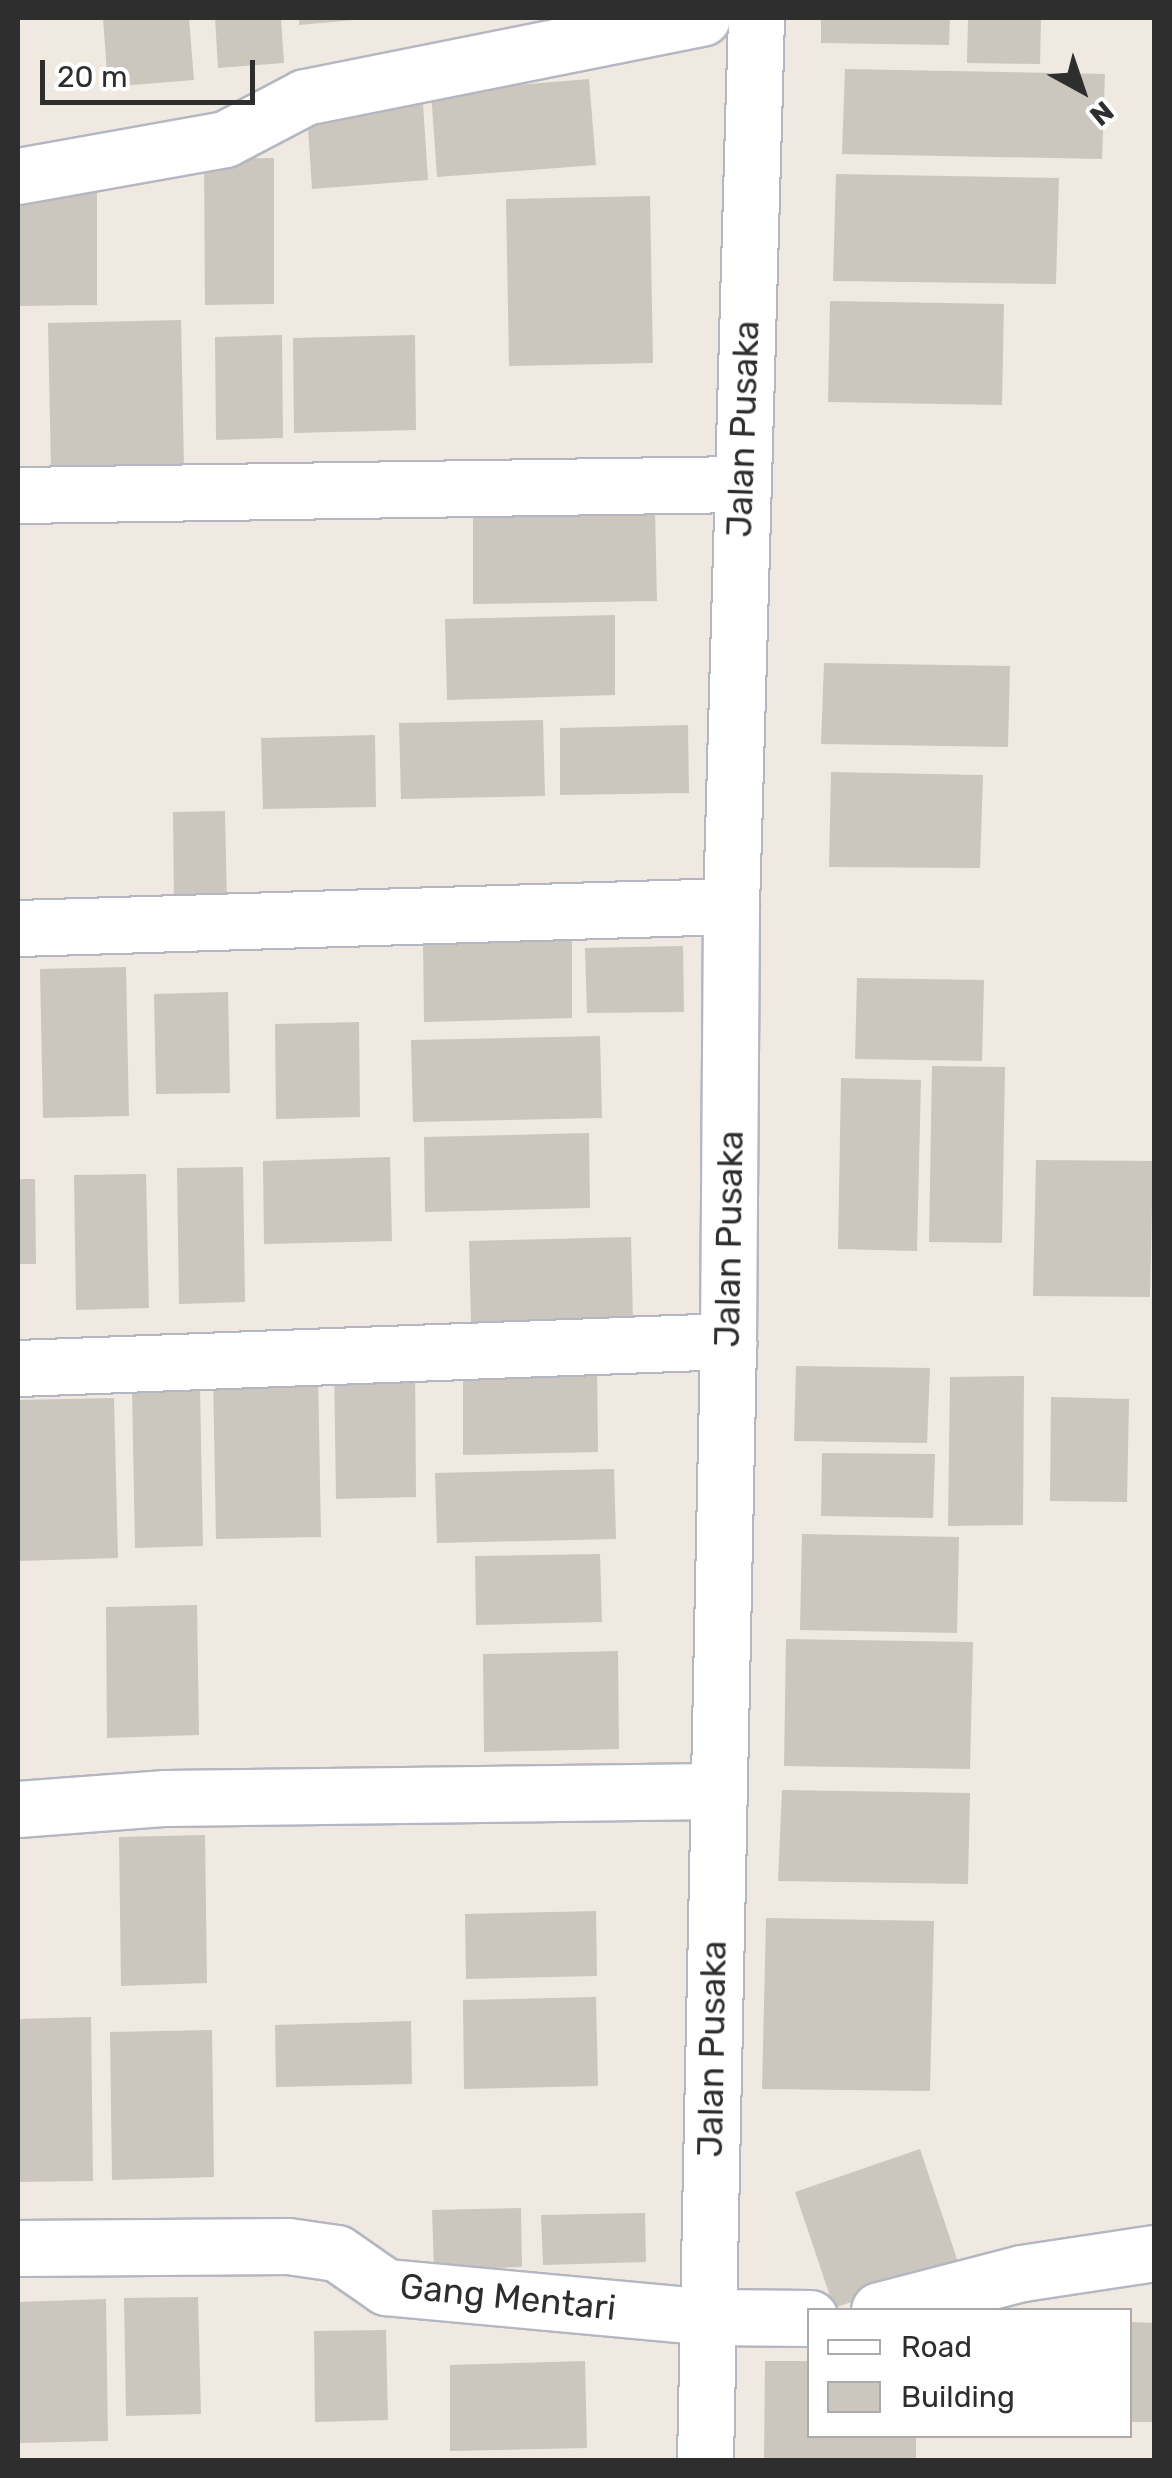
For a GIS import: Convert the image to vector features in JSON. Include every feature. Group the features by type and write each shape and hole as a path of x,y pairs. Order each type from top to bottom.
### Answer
{"street":[{"path":"18,176 225,139 305,97 702,18"},
{"name":"Jalan Pusaka","path":"706,2460 740,484 756,18"},
{"path":"18,495 740,484"},
{"path":"18,928 732,906"},
{"path":"18,1368 728,1341"},
{"path":"18,1809 166,1798 717,1791"},
{"name":"Gang Mentari","path":"18,2248 288,2246 337,2253 386,2286 709,2317 807,2318"},
{"path":"888,2308 1022,2273 1154,2253"}],"building":[{"path":"103,18 189,18 194,80 108,87"},
{"path":"215,18 281,18 284,63 218,68"},
{"path":"299,18 354,18 354,20 299,25"},
{"path":"821,18 950,18 949,45 821,43"},
{"path":"968,18 1041,18 1040,64 967,63"},
{"path":"845,69 1105,74 1102,159 842,154"},
{"path":"589,79 596,165 437,177 431,92"},
{"path":"423,103 428,180 312,189 307,112"},
{"path":"274,158 274,304 205,305 204,159"},
{"path":"836,174 1059,178 1056,284 833,281"},
{"path":"18,191 97,191 97,305 18,306"},
{"path":"650,196 653,363 509,366 506,199"},
{"path":"830,301 1004,304 1002,405 828,402"},
{"path":"181,320 184,466 51,470 48,323"},
{"path":"282,335 283,438 216,440 215,337"},
{"path":"415,335 416,430 294,433 293,338"},
{"path":"655,512 657,601 473,604 473,516"},
{"path":"615,615 615,695 447,700 445,619"},
{"path":"824,663 1010,666 1008,747 821,744"},
{"path":"543,720 545,796 401,799 399,723"},
{"path":"688,725 689,793 560,795 560,728"},
{"path":"375,735 376,807 263,809 261,738"},
{"path":"831,772 983,775 980,868 829,867"},
{"path":"225,811 227,906 174,906 173,812"},
{"path":"572,939 572,1018 424,1022 423,942"},
{"path":"683,946 684,1012 587,1013 585,948"},
{"path":"126,967 129,1116 43,1118 40,969"},
{"path":"857,978 984,980 982,1061 855,1059"},
{"path":"228,992 230,1093 156,1094 154,994"},
{"path":"359,1022 360,1117 276,1119 275,1024"},
{"path":"600,1036 602,1118 413,1122 411,1040"},
{"path":"932,1066 1005,1067 1002,1243 929,1242"},
{"path":"841,1078 921,1080 917,1251 838,1249"},
{"path":"589,1133 590,1208 425,1212 424,1137"},
{"path":"390,1157 392,1241 264,1244 263,1161"},
{"path":"1036,1160 1153,1161 1150,1297 1033,1296"},
{"path":"243,1167 245,1302 179,1304 177,1168"},
{"path":"146,1174 149,1308 76,1310 74,1175"},
{"path":"18,1179 35,1179 36,1264 18,1264"},
{"path":"631,1237 633,1319 471,1323 469,1241"},
{"path":"415,1360 416,1497 336,1499 334,1363"},
{"path":"597,1361 598,1452 463,1455 463,1365"},
{"path":"796,1366 930,1368 927,1443 794,1441"},
{"path":"318,1370 321,1537 216,1539 213,1373"},
{"path":"1024,1376 1023,1525 948,1526 950,1377"},
{"path":"200,1388 203,1546 135,1548 132,1389"},
{"path":"1051,1397 1129,1399 1127,1502 1050,1501"},
{"path":"114,1398 118,1558 18,1561 18,1400"},
{"path":"822,1453 935,1454 933,1518 821,1516"},
{"path":"614,1469 616,1539 437,1543 435,1473"},
{"path":"802,1534 959,1537 957,1633 800,1630"},
{"path":"600,1554 602,1622 476,1625 475,1556"},
{"path":"197,1605 199,1735 107,1738 106,1607"},
{"path":"786,1639 973,1642 970,1769 784,1766"},
{"path":"618,1651 619,1749 484,1752 483,1654"},
{"path":"782,1790 970,1793 968,1884 778,1881"},
{"path":"205,1835 207,1983 121,1986 119,1837"},
{"path":"596,1911 597,1976 466,1979 465,1914"},
{"path":"766,1918 934,1921 930,2091 762,2089"},
{"path":"596,1997 598,2086 464,2089 463,2000"},
{"path":"91,2017 93,2181 18,2182 18,2019"},
{"path":"411,2021 412,2084 276,2087 275,2025"},
{"path":"212,2030 214,2177 112,2180 110,2032"},
{"path":"920,2149 959,2265 834,2308 795,2192"},
{"path":"521,2208 522,2267 434,2270 432,2210"},
{"path":"645,2213 646,2262 543,2265 541,2215"},
{"path":"198,2297 201,2414 126,2416 124,2298"},
{"path":"106,2299 108,2441 18,2443 18,2302"},
{"path":"1132,2322 1154,2323 1154,2422 1132,2422"},
{"path":"386,2330 388,2420 315,2422 314,2331"},
{"path":"585,2361 587,2448 450,2451 450,2365"},
{"path":"765,2361 807,2361 807,2438 916,2438 916,2460 764,2458"}]}
